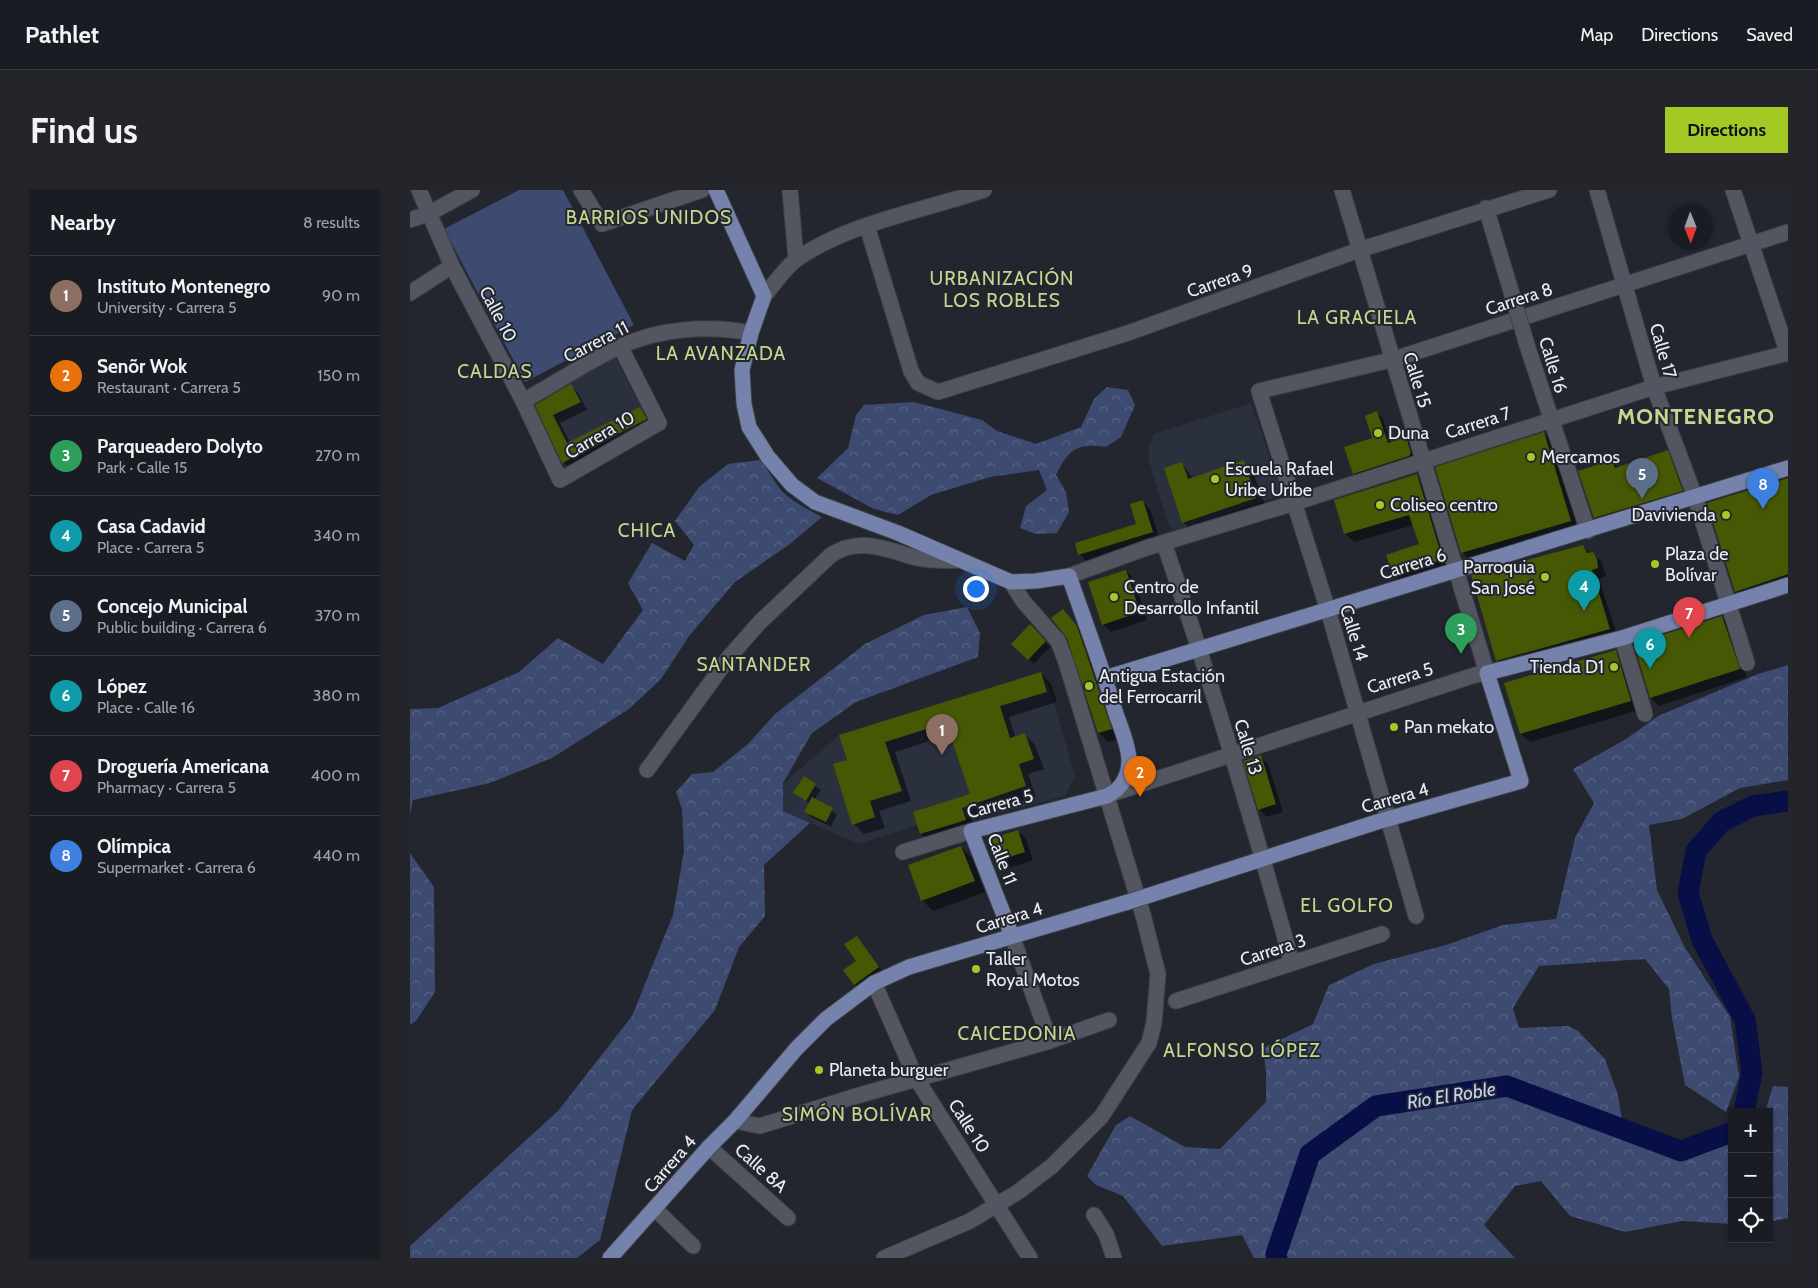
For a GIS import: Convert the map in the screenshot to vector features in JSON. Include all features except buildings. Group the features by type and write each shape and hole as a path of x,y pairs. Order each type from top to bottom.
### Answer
{"main road":[{"path":"716,190 764,296 751,333 742,370 744,404 749,427 768,457 792,485 815,502 1011,582 1036,582 1068,576 1105,678 1129,758 1127,775 1110,794"},
{"name":"Carrera 6","path":"1105,678 1788,468"},
{"name":"Carrera 5","path":"1487,673 1622,638 1788,585"},
{"name":"Calle 15","path":"1487,673 1521,781"},
{"name":"Carrera 4","path":"610,1258 709,1147 735,1121 796,1049 826,1019 874,982 909,967 1128,902 1389,819 1521,781"},
{"name":"Carrera 5","path":"971,831 1110,794"},
{"name":"Calle 11","path":"971,831 1012,936"}],"street":[{"name":"Calle 10","path":"419,190 416,218 452,266 522,401 560,480"},
{"path":"416,218 472,190"},
{"path":"581,190 602,224 702,190"},
{"path":"790,190 796,259"},
{"path":"764,296 796,259 867,226 984,190"},
{"name":"Calle 15","path":"1342,190 1391,360 1487,673"},
{"name":"Carrera 9","path":"867,226 910,371 918,383 930,390 946,391 1128,333 1359,250 1486,208 1549,190"},
{"name":"Calle 17","path":"1597,190 1654,387 1695,498 1747,663"},
{"path":"1732,190 1788,353"},
{"name":"Calle 16","path":"1486,208 1550,420 1588,531"},
{"name":"Carrera 8","path":"1259,391 1391,360 1788,232"},
{"path":"410,293 452,266"},
{"name":"Carrera 11","path":"522,401 620,346 652,336 688,329 751,333"},
{"name":"Carrera 10","path":"560,480 659,423 620,346"},
{"name":"Carrera 7","path":"1068,576 1164,543 1294,504 1654,387 1788,353"},
{"name":"Calle 14","path":"1259,391 1328,610 1416,916"},
{"name":"Calle 13","path":"1164,543 1200,649 1230,754 1263,858 1292,963"},
{"path":"647,770 730,656 760,622 831,555 843,547 858,545 886,548 918,558 941,561 960,560"},
{"path":"884,1258 952,1229 998,1206 1052,1166 1101,1117 1149,1043 1154,1022 1158,974 1110,794 1058,642 1023,601 1011,582"},
{"path":"1622,638 1644,714"},
{"name":"Carrera 5","path":"1110,794 1358,711 1487,673"},
{"name":"Carrera 5","path":"903,852 971,831"},
{"name":"Carrera 3","path":"1176,1001 1382,934"},
{"name":"Calle 11","path":"1012,936 1050,1041"},
{"name":"Calle 10","path":"874,982 916,1078 1030,1258"},
{"path":"735,1121 760,1126 916,1078 1050,1041 1110,1020"},
{"name":"Calle 8A","path":"709,1147 788,1218"},
{"path":"655,1209 693,1246"},
{"path":"1094,1215 1106,1234 1114,1258"}],"shaded area":[{"path":"615,357 649,421 562,464 533,406 546,400 547,395"},
{"name":"Escuela Rafael Uribe Uribe","path":"1251,403 1283,495 1174,530 1169,526 1149,462 1149,445 1154,434"},
{"path":"1041,672 1051,692 1075,776 1065,796 979,818 973,817 920,834 917,825 859,844 783,811 783,784 839,735"}],"green space":[{"path":"519,190 563,190 634,325 525,382 444,229"},
{"path":"1107,387 1128,390 1135,405 1121,437 1106,447 1081,447 1065,459 1056,475 1066,492 1069,512 1057,533 1036,534 1020,528 1026,506 1047,490 1039,470 990,477 931,495 898,515 874,509 817,478 848,448 856,415 864,405 914,402 982,420 997,431 1036,444 1081,427 1094,399"},
{"path":"760,460 785,494 822,517 790,544 735,582 689,636 661,679 629,709 552,758 490,783 413,800 410,815 410,709 438,708 519,672 558,638 603,664 643,610 628,583 652,543 685,561 694,545 675,521 699,487 728,464"},
{"path":"967,607 980,633 978,657 856,702 812,733 783,783 783,811 810,823 764,865 765,916 739,947 715,1010 632,1110 600,1240 577,1258 410,1258 410,1246 558,1111 632,1016 673,915 684,851 682,809 676,792 692,774 713,772 748,744 775,714 865,644 924,615"},
{"path":"1788,665 1788,780 1740,788 1682,819 1649,825 1657,890 1684,946 1730,1017 1739,1077 1726,1112 1685,1085 1672,1018 1669,989 1645,959 1539,966 1513,1008 1519,1028 1568,1026 1578,1031 1605,1059 1618,1095 1625,1138 1677,1159 1728,1144 1728,1224 1682,1221 1625,1232 1570,1216 1541,1181 1515,1186 1484,1225 1515,1258 1254,1258 1242,1235 1162,1246 1123,1196 1096,1185 1087,1176 1116,1125 1130,1116 1185,1147 1220,1149 1266,1102 1266,1071 1263,1048 1313,1024 1329,985 1374,964 1446,945 1503,925 1556,919 1575,838 1594,803 1573,769 1626,739 1658,716 1758,674"},
{"path":"410,853 434,887 435,992 416,1021 410,1025"},
{"path":"1773,1086 1788,1087 1788,1218 1773,1221 1773,1108 1766,1108"}],"waterway":[{"name":"Río El Roble","path":"1745,1108 1752,1072 1745,1020 1702,940 1688,893 1696,851 1721,822 1753,806 1788,801"},
{"name":"Río El Roble","path":"1277,1258 1276,1254 1310,1154 1376,1106 1507,1086 1681,1151 1728,1133"}],"place":[{"name":"Duna","path":"1378,433"},
{"name":"Mercamos","path":"1531,457"},
{"name":"Escuela Rafael Uribe Uribe","path":"1215,479"},
{"name":"Concejo Municipal","path":"1642,499"},
{"name":"Coliseo centro","path":"1380,505"},
{"name":"Olímpica","path":"1763,509"},
{"name":"Davivienda","path":"1726,515"},
{"name":"Plaza de Bolívar","path":"1655,564"},
{"name":"Parroquia San José","path":"1545,577"},
{"name":"Centro de Desarrollo Infantil","path":"1114,597"},
{"name":"Casa Cadavid","path":"1584,611"},
{"name":"Droguería Americana","path":"1689,638"},
{"name":"Parqueadero Dolyto","path":"1461,654"},
{"name":"Tienda D1","path":"1614,667"},
{"name":"López","path":"1650,669"},
{"name":"Antigua Estación del Ferrocarril","path":"1089,686"},
{"name":"Pan mekato","path":"1394,727"},
{"name":"Instituto Montenegro","path":"942,755"},
{"name":"Senõr Wok","path":"1140,797"},
{"name":"Taller Royal Motos","path":"976,969"},
{"name":"Planeta burguer","path":"819,1070"}],"district":[{"name":"BARRIOS UNIDOS","path":"649,217"},
{"name":"URBANIZACIÓN LOS ROBLES","path":"1002,289"},
{"name":"LA GRACIELA","path":"1357,317"},
{"name":"LA AVANZADA","path":"721,353"},
{"name":"CALDAS","path":"495,371"},
{"name":"MONTENEGRO","path":"1696,416"},
{"name":"CHICA","path":"647,530"},
{"name":"SANTANDER","path":"754,664"},
{"name":"EL GOLFO","path":"1347,905"},
{"name":"CAICEDONIA","path":"1017,1033"},
{"name":"ALFONSO LÓPEZ","path":"1242,1050"},
{"name":"SIMÓN BOLÍVAR","path":"857,1114"}]}
